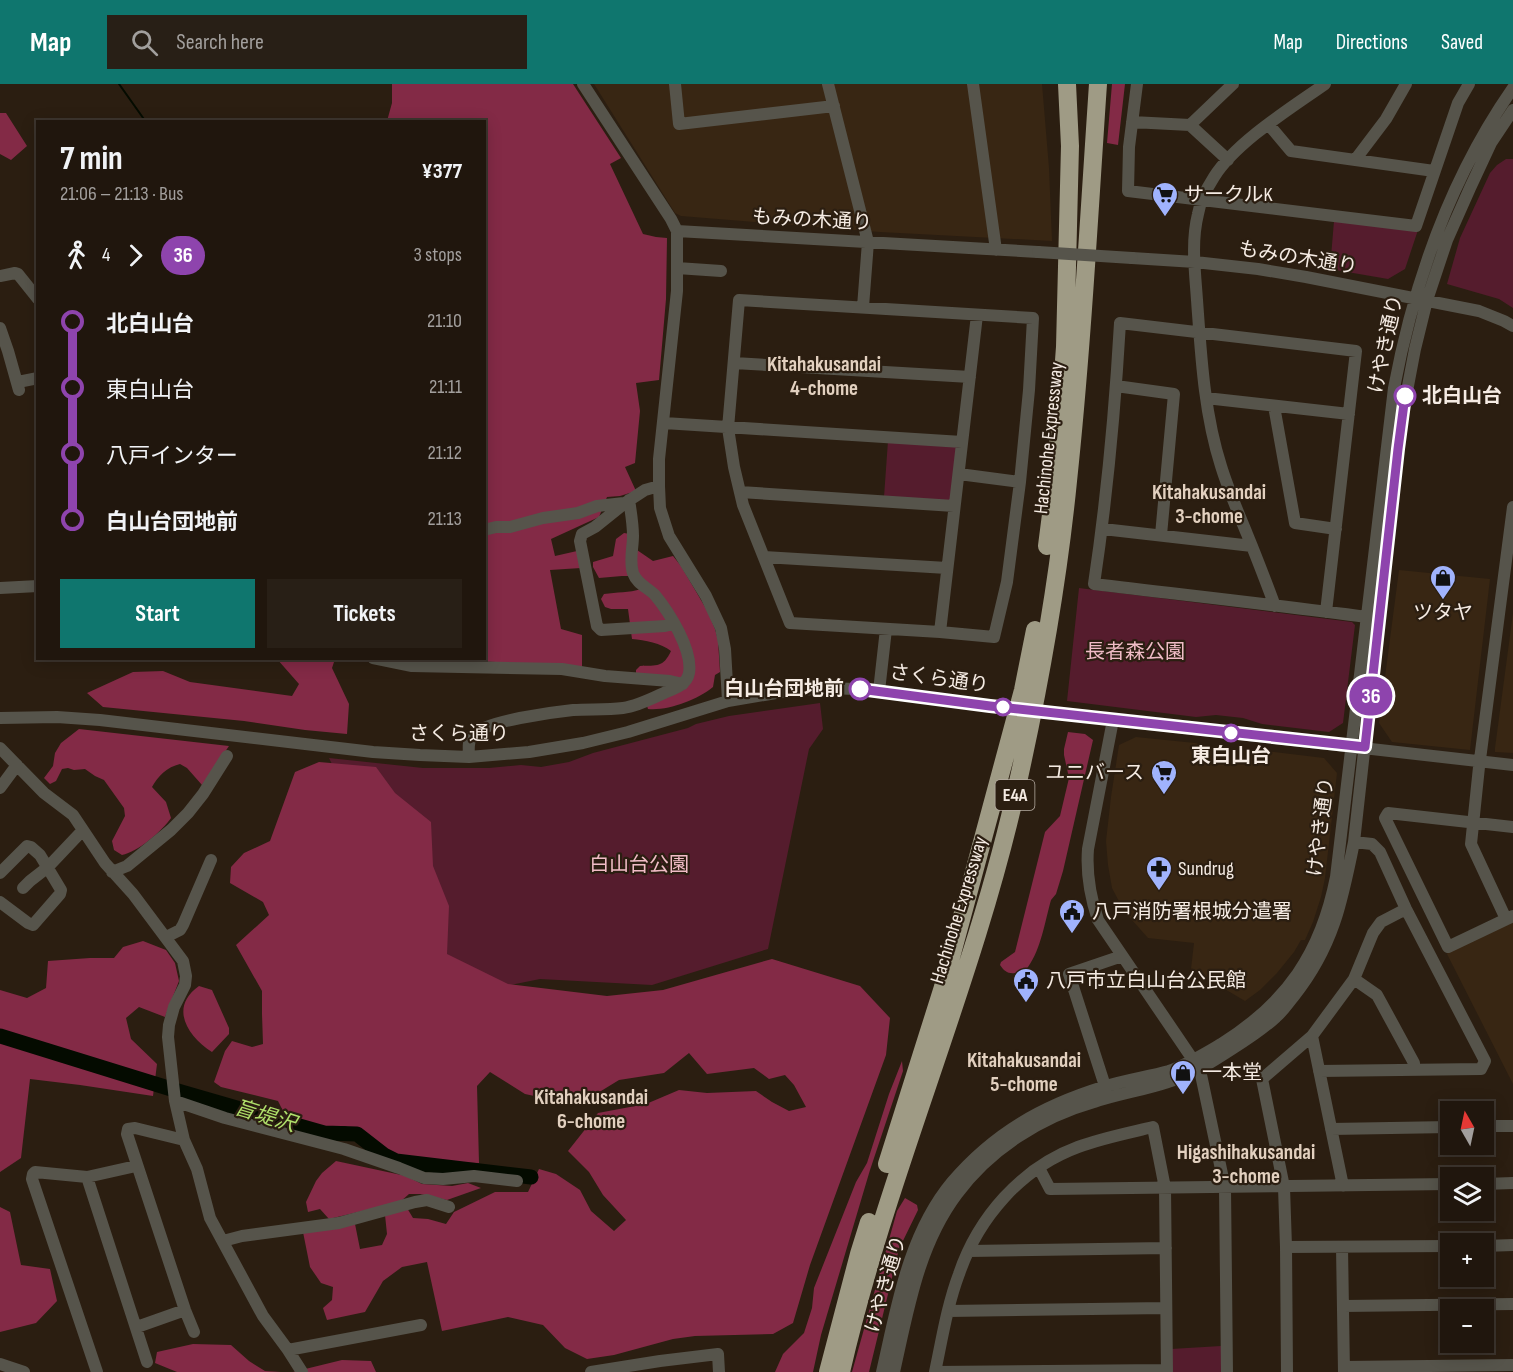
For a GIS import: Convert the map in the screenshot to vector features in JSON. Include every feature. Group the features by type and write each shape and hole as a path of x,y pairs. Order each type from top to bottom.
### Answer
{"highway":[{"path":"1058,84 1068,228"},
{"path":"1067,84 1070,146 1068,228"},
{"path":"1090,198 1092,84"},
{"path":"1090,198 1098,84"},
{"name":"Hachinohe Expressway","path":"841,1372 870,1260 899,1167 981,924 1018,783 1048,625 1068,484 1090,198"},
{"name":"Hachinohe Expressway","path":"828,1372 859,1254 943,987 1023,690 1036,623 1055,483 1065,347 1068,228"}],"street":[{"path":"583,84 677,231 677,291 659,459 660,508 669,536 706,596 721,628 725,649 728,701"},
{"path":"675,84 679,124 834,106"},
{"path":"828,84 868,243 862,307"},
{"path":"973,84 996,250"},
{"path":"1137,84 1129,147 1128,191 1416,226 1458,103 1469,84"},
{"path":"1190,125 1233,84"},
{"path":"1275,606 1221,466 1212,429 1206,398 1200,332 1195,231 1202,200 1214,177 1228,160 1269,125 1325,84"},
{"path":"1355,160 1386,119 1406,84"},
{"name":"けやき通り","path":"894,1372 916,1276 925,1250 939,1220 957,1193 978,1170 1015,1139 1058,1114 1093,1102 1170,1082 1256,1034 1278,1016 1305,982 1321,956 1344,893 1354,842 1400,428 1415,349 1421,299 1438,232 1454,191 1513,88"},
{"name":"けやき通り","path":"882,1372 901,1290 921,1234 951,1184 969,1164 997,1138 1029,1117 1062,1101 1105,1086 1198,1065 1272,1005 1289,986 1313,947 1324,923 1336,878 1394,388 1401,352 1421,299 1470,188 1491,143 1513,110"},
{"path":"1132,122 1190,125 1228,160"},
{"path":"1269,125 1291,151 1434,171"},
{"name":"もみの木通り","path":"677,231 1195,262 1258,269 1483,312 1513,326"},
{"path":"677,268 721,271"},
{"path":"0,276 18,274 36,296"},
{"path":"739,300 977,315 1033,318 1020,482 1007,582 994,637 790,623 743,506 734,467 728,428 739,300"},
{"path":"940,632 977,315"},
{"path":"1326,612 1356,351 1120,323 1103,529 1094,584 1367,617"},
{"path":"0,328 18,386 36,379"},
{"path":"734,363 970,377"},
{"path":"1116,386 1174,394 1161,535"},
{"path":"1206,398 1349,414"},
{"path":"1274,406 1295,522 1336,529"},
{"path":"664,423 962,442"},
{"path":"959,474 1020,482"},
{"path":"659,486 645,490 627,502 595,527 582,534 580,541 597,626 601,630 674,624"},
{"path":"740,492 954,506"},
{"path":"486,530 510,527 543,518 578,513 597,506 627,502"},
{"path":"469,757 469,742 479,730 505,722 574,710 625,708 683,684 689,674 684,642 657,597 649,589 639,584 633,572 631,561 633,535 627,502"},
{"path":"1513,507 1480,761 1473,822 1471,844 1510,918 1448,947 1385,818 1388,813 1473,822 1513,827"},
{"path":"1103,529 1252,546"},
{"path":"764,558 947,568"},
{"path":"0,588 36,586"},
{"path":"879,691 886,629"},
{"path":"383,660 412,666 562,669 683,684"},
{"name":"さくら通り","path":"0,718 57,717 100,720 373,752 469,757 529,752 583,743 628,732 728,701 788,691 826,688 879,691 990,706 1513,765"},
{"path":"1113,720 1088,849 1087,867 1091,899 1098,920 1198,1065 1225,1188 1227,1372"},
{"path":"0,748 44,793 73,815 105,864 134,894 183,961 186,976 174,1007 168,1037 175,1101 184,1140 197,1168 210,1218 263,1316 302,1372"},
{"path":"112,872 127,866 188,813 227,756"},
{"path":"0,788 17,765"},
{"path":"23,888 48,867 83,830"},
{"path":"1319,1071 1481,1069 1485,1061 1406,909 1380,852 1372,844 1354,842"},
{"path":"0,873 27,846 31,847 48,867 61,890 33,925 0,902"},
{"path":"166,937 180,930 183,925 211,860"},
{"path":"1287,1372 1284,1187 1262,1079 1312,1036 1354,979 1373,933 1381,922 1406,909"},
{"path":"1105,1086 1069,974 1122,957"},
{"path":"1354,979 1377,995 1414,1063 1414,1070"},
{"path":"1312,1036 1343,1186"},
{"path":"175,1101 225,1118 344,1149 424,1178 474,1176 516,1181"},
{"path":"1494,1126 1513,1126"},
{"path":"1153,1127 1165,1188 1167,1371 934,1372 959,1274 980,1229 993,1210 1023,1179 1039,1168 1057,1156 1077,1148 1153,1127"},
{"path":"1331,1129 1440,1127"},
{"path":"184,1140 135,1128 128,1129 127,1134 194,1332"},
{"path":"97,1372 32,1179 35,1172 87,1177 136,1166"},
{"path":"1039,1168 1050,1189 1440,1184"},
{"path":"87,1177 147,1362"},
{"path":"1494,1184 1513,1183"},
{"path":"223,1240 339,1223 427,1200 449,1207"},
{"path":"1494,1246 1513,1245"},
{"path":"1286,1247 1440,1246"},
{"path":"1342,1247 1344,1369 1513,1365"},
{"path":"969,1251 1166,1248"},
{"path":"1343,1306 1513,1304"},
{"path":"948,1311 1166,1308"},
{"path":"137,1327 185,1310"},
{"path":"288,1350 421,1325"},
{"path":"591,1372 660,1360 718,1354 719,1372"},
{"path":"0,1364 24,1372"}],"shaded area":[{"path":"392,84 573,84 621,158 610,164 643,234 667,238 666,299 659,380 636,383 640,411 635,463 625,467 636,491 607,497 599,517 551,539 555,556 577,551 581,568 550,570 561,629 582,635 582,669 499,662 388,660 486,660 486,120 387,120 392,103"},
{"path":"594,84 1042,84 1052,241 880,232 681,216 675,213"},
{"path":"1112,84 1125,84 1118,145 1107,143"},
{"path":"0,113 6,113 27,146 11,160 0,154"},
{"path":"624,533 630,534 637,550 653,561 673,556 708,612 715,629 720,672 715,675 713,687 682,704 648,709 647,706 682,689 636,675 636,670 640,666 662,663 671,651 653,642 632,639 628,609 605,607 601,599 604,594 641,589 630,576 599,578 593,567 593,562 613,556 616,539"},
{"path":"1399,570 1490,579 1470,750 1392,742 1379,723"},
{"path":"1513,613 1513,753 1495,752 1495,748"},
{"path":"278,660 335,660 332,668 349,704 347,734 103,707 87,693 133,672 163,671 190,682 292,696 299,684"},
{"path":"79,729 229,746 202,785 187,768 180,764 171,767 160,776 152,787 166,802 171,818 149,840 135,850 122,855 114,850 112,841 125,816 124,808 104,780 85,769 68,768 62,769 56,781 50,784 44,778 53,766 55,753 61,743"},
{"path":"1068,732 1085,734 1093,740 1063,871 1032,960 1024,971 1010,973 1000,965 1015,952 1045,832 1060,816 1069,778 1064,755"},
{"path":"1136,737 1245,751 1257,750 1324,758 1337,773 1325,878 1313,922 1305,940 1301,940 1277,973 1245,1001 1191,969 1194,943 1148,938 1124,911 1112,888 1106,841 1119,745"},
{"path":"319,762 376,767 395,793 431,822 433,866 449,906 447,954 508,984 607,996 663,990 772,959 860,986 890,1018 886,1055 810,1265 793,1323 773,1334 695,1336 587,1359 565,1348 543,1325 508,1317 442,1331 427,1262 402,1267 383,1281 365,1312 327,1320 323,1308 332,1300 333,1287 321,1283 310,1267 303,1232 355,1224 360,1249 382,1245 387,1234 385,1215 407,1208 413,1218 446,1224 454,1212 495,1192 528,1192 539,1169 556,1174 580,1190 591,1211 614,1231 626,1220 603,1195 589,1172 568,1151 598,1113 646,1104 679,1090 707,1093 756,1091 789,1111 806,1107 794,1085 785,1075 769,1079 754,1068 707,1074 689,1053 664,1073 619,1080 588,1099 562,1102 525,1094 490,1072 477,1086 479,1163 439,1162 395,1155 364,1133 345,1126 319,1126 286,1117 278,1101 221,1087 214,1082 225,1051 232,1041 252,1047 263,1044 262,991 236,945 269,915 263,902 230,883 231,867 244,853 270,841 295,772"},
{"path":"1513,919 1513,1084 1447,954 1450,950"},
{"path":"143,941 166,950 175,963 179,981 165,1017 139,1007 126,1018 131,1039 157,1064 153,1096 30,1079 21,1158 0,1172 0,990 27,998 46,988 48,961 114,958 123,947"},
{"path":"199,986 212,990 229,1028 229,1034 212,1052 189,1030 183,1012 190,994"},
{"path":"902,1061 903,1071 870,1170 821,1335 813,1372 775,1372 783,1354 804,1333 812,1308 814,1288 856,1182 867,1163"},
{"path":"336,1161 406,1176 422,1184 452,1186 468,1183 481,1188 447,1200 409,1194 400,1202 329,1219 320,1209 308,1212 306,1202 316,1181"},
{"path":"905,1198 917,1205 918,1210 899,1249 869,1372 852,1372 897,1211"},
{"path":"0,1207 10,1212 21,1265 50,1269 57,1301 36,1323 0,1332"},
{"path":"193,1344 231,1345 265,1371 281,1372 177,1372 155,1363 157,1352"},
{"path":"342,1360 371,1361 376,1372 293,1372"}],"green space":[{"path":"1506,159 1513,159 1513,308 1499,299 1447,284 1460,238 1490,173"},
{"path":"1334,221 1418,230 1405,269 1388,279 1330,269"},
{"path":"888,441 955,445 958,448 951,499 948,501 884,497"},
{"name":"長者森公園","path":"1079,588 1352,622 1355,625 1343,723 1329,732 1262,724 1243,718 1216,715 1196,717 1067,701"},
{"name":"白山台公園","path":"820,703 823,729 809,749 768,949 652,985 540,979 447,998 329,758 423,768 489,768 521,765 541,767 569,762 593,753 729,716"},
{"path":"1221,1346 1221,1372 1171,1372 1171,1349"}],"waterway":[{"path":"119,84 145,120"},
{"name":"盲堤沢","path":"0,1036 324,1133 357,1134 384,1155 396,1161 531,1177"}],"bus line":[{"name":"36","path":"860,689 990,706 1365,747 1405,396"}],"place":[{"name":"サークルK","path":"1165,218"},
{"name":"北白山台","path":"1405,396"},
{"name":"ツタヤ","path":"1443,601"},
{"name":"白山台団地前","path":"860,689"},
{"name":"東白山台","path":"1231,733"},
{"name":"ユニバース","path":"1164,796"},
{"name":"Sundrug","path":"1159,892"},
{"name":"八戸消防署根城分遣署","path":"1072,935"},
{"name":"八戸市立白山台公民館","path":"1026,1004"},
{"name":"一本堂","path":"1183,1096"}],"district":[{"name":"Kitahakusandai 4-chome","path":"824,376"},
{"name":"Kitahakusandai 3-chome","path":"1209,504"},
{"name":"Kitahakusandai 5-chome","path":"1024,1072"},
{"name":"Kitahakusandai 6-chome","path":"591,1109"},
{"name":"Higashihakusandai 3-chome","path":"1246,1164"}]}
